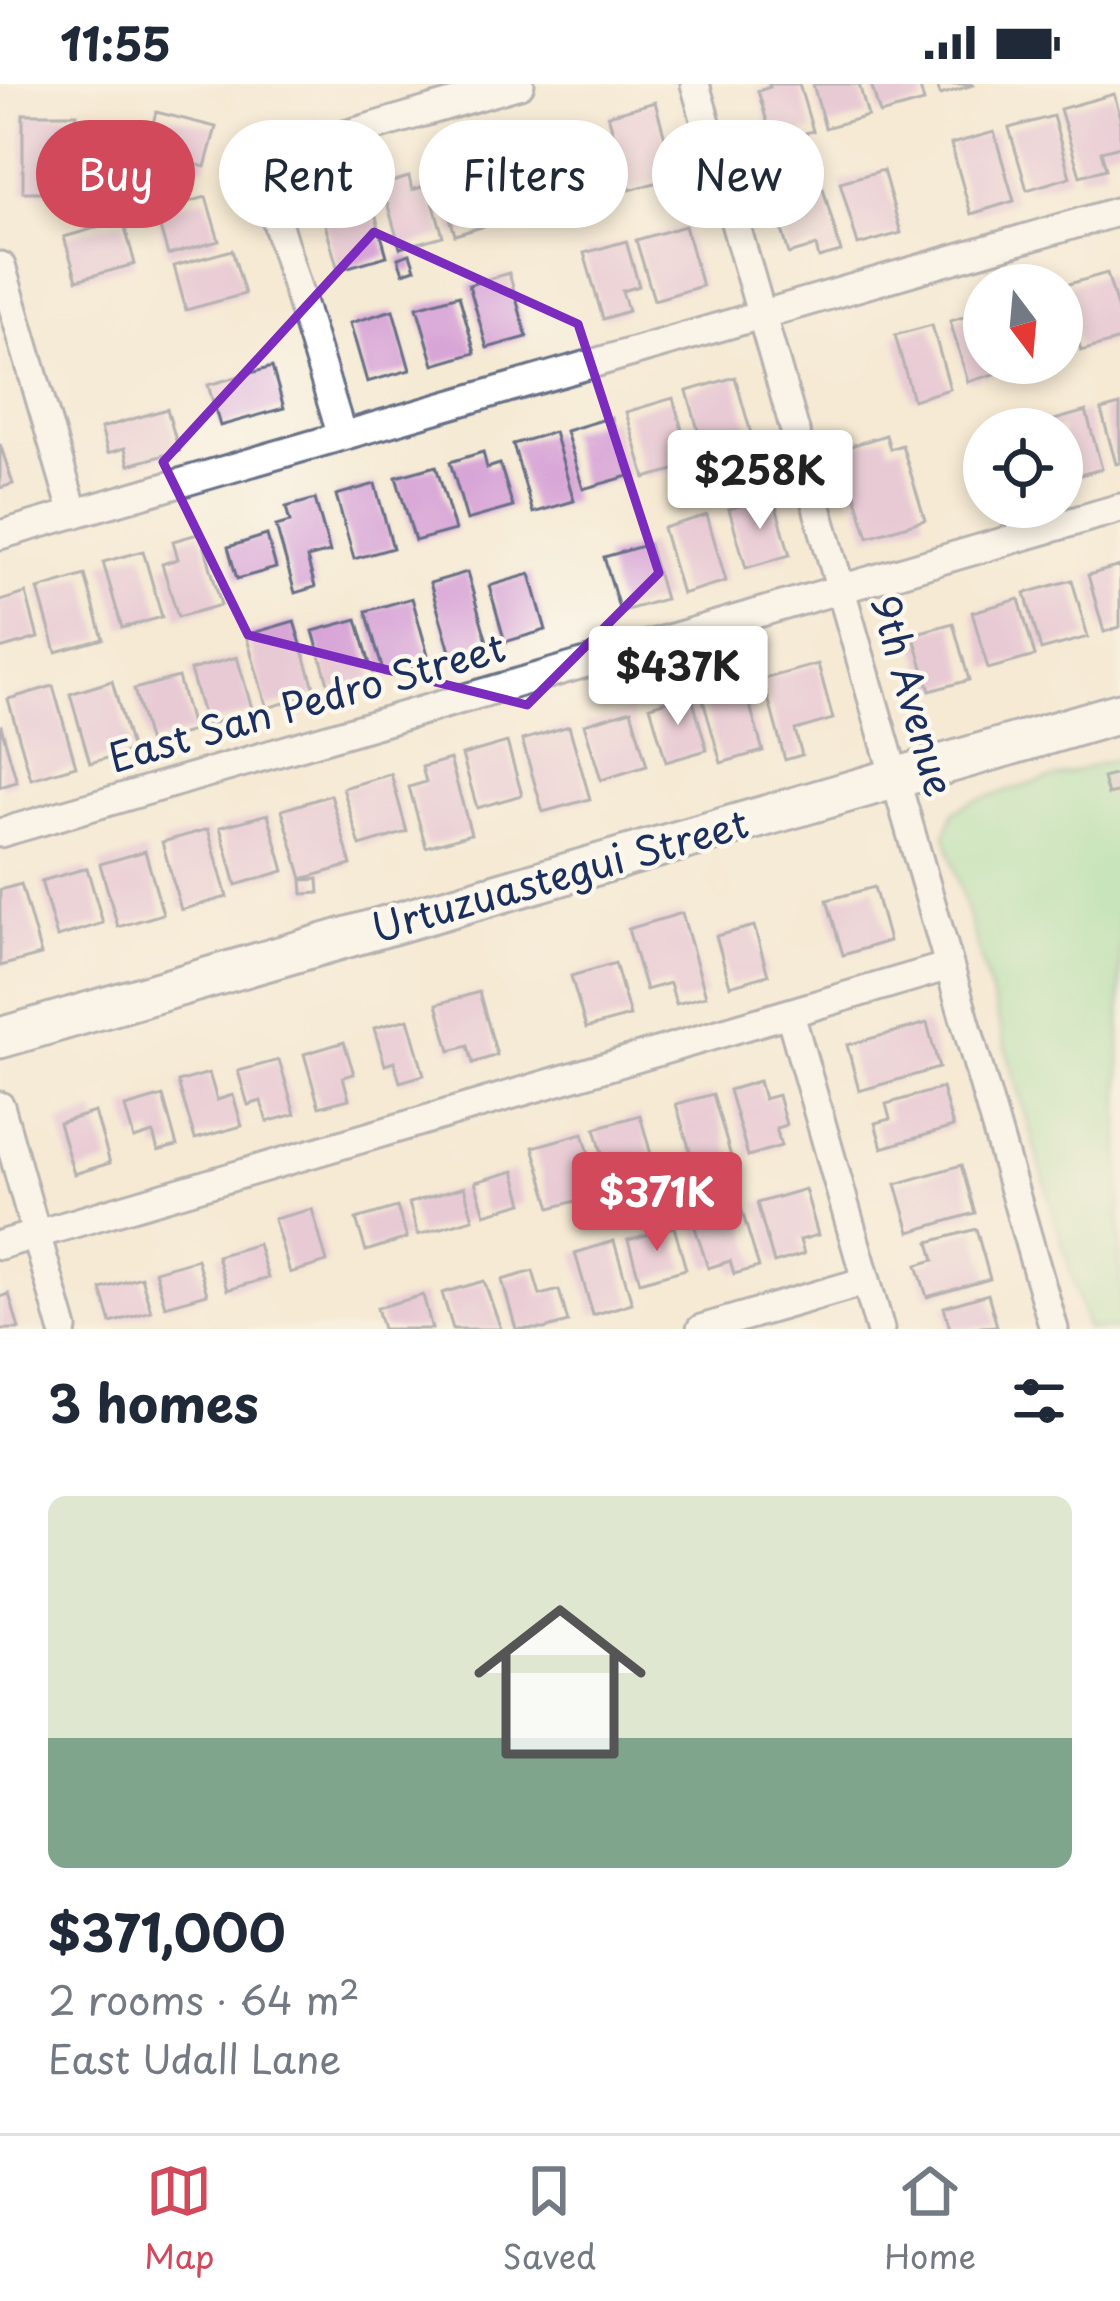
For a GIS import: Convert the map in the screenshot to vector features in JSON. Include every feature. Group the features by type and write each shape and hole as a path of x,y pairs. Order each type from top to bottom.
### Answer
{"main road":[{"name":"Urtuzuastegui Street","path":"0,1038 1120,713"}],"street":[{"path":"342,436 270,199 277,166 307,146 520,84"},
{"name":"9th Avenue","path":"695,84 1054,1329"},
{"path":"0,535 1120,211"},
{"path":"1,266 74,514"},
{"name":"East San Pedro Street","path":"0,833 1120,508"},
{"path":"0,1245 950,966"},
{"path":"790,1014 880,1329"},
{"path":"0,1106 63,1329"},
{"path":"701,1329 866,1281"}],"highlighted area":[{"path":"374,232 578,324 659,573 527,705 248,635 163,462"}],"green space":[{"path":"1120,758 1120,1329 1087,1329 945,835 954,811 973,801"}],"building":[{"path":"799,84 810,120 767,120 758,91"},
{"path":"813,84 859,84 868,116 825,128"},
{"path":"871,84 919,84 924,102 880,114"},
{"path":"937,84 972,84 973,85 940,95"},
{"path":"1114,94 1120,146 1101,151 1106,169 1080,176 1060,109"},
{"path":"655,102 660,120 652,120 652,184 630,190 628,120 609,120 608,115"},
{"path":"156,112 188,120 154,120"},
{"path":"23,114 77,114 77,120 36,120 36,192 23,192"},
{"path":"1053,116 1070,177 1027,190 1009,128"},
{"path":"195,122 216,127 205,167 195,164"},
{"path":"994,132 1014,201 971,214 951,144"},
{"path":"883,170 901,233 858,245 840,182"},
{"path":"409,177 412,190 419,188 419,228 441,228 443,236 400,248 394,228 395,181"},
{"path":"824,192 841,252 819,258 816,246 789,254 782,228 824,228"},
{"path":"206,197 219,241 168,255 160,228 195,228 195,200"},
{"path":"95,228 125,228 135,264 77,280 64,237"},
{"path":"326,228 379,228 387,256 338,270"},
{"path":"686,228 702,286 654,300 636,240"},
{"path":"626,241 639,286 622,291 628,311 603,319 584,253"},
{"path":"232,250 245,294 186,310 174,266"},
{"path":"410,254 415,269 403,273 398,258"},
{"path":"509,273 527,337 487,348 469,285"},
{"path":"1107,273 1120,317 1120,340 1083,350 1083,280"},
{"path":"459,295 475,353 434,365 417,307"},
{"path":"393,310 410,370 367,382 350,323"},
{"path":"963,317 963,365 950,321"},
{"path":"932,325 950,389 913,400 895,335"},
{"path":"272,367 284,408 220,426 208,385"},
{"path":"735,377 754,444 706,458 687,391"},
{"path":"673,398 692,465 645,478 626,412"},
{"path":"1120,405 1120,463 1116,464 1101,410"},
{"path":"167,409 179,451 129,465 125,448 108,453 101,428"},
{"path":"1083,412 1102,469 1083,474"},
{"path":"612,417 629,476 583,489 566,431"},
{"path":"554,432 574,501 533,513 513,444"},
{"path":"886,435 890,449 902,445 925,520 868,537 841,449"},
{"path":"0,444 13,484 0,488"},
{"path":"483,452 487,468 500,464 513,507 467,520 450,462"},
{"path":"436,466 455,530 415,541 396,477"},
{"path":"375,484 393,548 354,559 336,495"},
{"path":"773,496 790,555 746,568 729,509"},
{"path":"315,499 330,552 307,558 315,587 295,593 276,526 290,522 286,507"},
{"path":"707,515 726,581 682,594 663,528"},
{"path":"201,533 221,605 178,617 162,564 178,559 173,541"},
{"path":"267,535 276,568 237,579 228,547"},
{"path":"649,544 665,599 620,612 604,557"},
{"path":"143,551 162,617 122,628 103,562"},
{"path":"1120,566 1120,627 1104,632 1088,575"},
{"path":"467,572 488,645 451,655 430,583"},
{"path":"530,574 546,630 505,642 489,586"},
{"path":"85,575 103,639 56,652 38,589"},
{"path":"1072,580 1088,637 1041,650 1025,593"},
{"path":"26,593 38,638 0,649 0,601"},
{"path":"412,598 430,662 384,675 366,611"},
{"path":"1019,599 1035,656 988,669 972,612"},
{"path":"357,619 374,678 330,690 313,631"},
{"path":"294,621 316,694 267,708 246,635"},
{"path":"953,623 969,680 930,691 913,634"},
{"path":"237,657 253,712 206,725 190,670"},
{"path":"818,664 833,719 795,730 802,755 785,760 763,679"},
{"path":"178,677 193,731 149,744 134,689"},
{"path":"742,678 763,751 721,763 700,690"},
{"path":"112,681 132,751 90,763 70,694"},
{"path":"53,686 76,766 31,779 8,699"},
{"path":"691,694 707,750 666,762 650,706"},
{"path":"631,710 647,766 601,780 584,724"},
{"path":"569,726 590,799 543,812 522,740"},
{"path":"0,727 17,782 0,787"},
{"path":"507,742 522,795 477,808 462,755"},
{"path":"450,759 471,834 426,847 409,787 426,782 422,767"},
{"path":"1120,773 1120,792 1108,795 1103,778"},
{"path":"391,774 407,832 360,846 343,788"},
{"path":"331,795 351,865 302,879 282,810"},
{"path":"268,814 284,871 236,885 220,827"},
{"path":"208,829 227,897 181,910 162,842"},
{"path":"145,851 163,914 118,927 100,864"},
{"path":"87,868 103,923 57,937 41,881"},
{"path":"318,879 319,893 303,894 302,880"},
{"path":"21,884 41,955 0,966 0,890"},
{"path":"874,887 889,941 843,955 827,900"},
{"path":"682,913 706,996 676,1004 670,983 646,990 628,929"},
{"path":"754,926 768,975 730,986 716,936"},
{"path":"615,963 630,1016 586,1028 571,976"},
{"path":"479,992 497,1055 473,1063 468,1046 450,1051 437,1004"},
{"path":"408,1019 424,1075 400,1082 394,1062 385,1065 374,1028"},
{"path":"927,1023 939,1068 859,1091 847,1045"},
{"path":"344,1042 354,1074 343,1077 349,1099 319,1107 304,1054"},
{"path":"279,1060 295,1114 267,1122 261,1101 248,1105 238,1071"},
{"path":"209,1073 217,1100 233,1095 242,1126 195,1139 178,1082"},
{"path":"759,1081 764,1099 778,1095 786,1125 776,1128 781,1146 748,1156 729,1090"},
{"path":"942,1088 953,1127 882,1148 875,1123 890,1119 886,1104"},
{"path":"713,1094 732,1160 696,1171 676,1104"},
{"path":"163,1096 177,1146 158,1151 153,1133 134,1139 125,1107"},
{"path":"95,1112 110,1163 74,1174 59,1123"},
{"path":"640,1115 657,1176 612,1189 595,1128"},
{"path":"583,1133 600,1194 551,1208 533,1147"},
{"path":"961,1165 975,1213 910,1232 896,1184"},
{"path":"514,1171 523,1203 485,1214 475,1182"},
{"path":"464,1187 473,1219 418,1235 409,1203"},
{"path":"805,1189 818,1235 800,1240 804,1254 774,1263 757,1203"},
{"path":"738,1198 759,1267 734,1274 730,1261 708,1268 690,1212"},
{"path":"397,1207 407,1238 366,1251 356,1219"},
{"path":"312,1209 327,1262 290,1273 274,1219"},
{"path":"674,1227 686,1269 640,1282 628,1240"},
{"path":"976,1229 990,1279 927,1297 917,1265 934,1260 929,1242"},
{"path":"614,1241 632,1303 593,1315 575,1253"},
{"path":"258,1244 268,1278 227,1290 217,1256"},
{"path":"197,1259 207,1294 165,1306 155,1271"},
{"path":"533,1271 540,1295 559,1290 568,1322 544,1329 516,1329 502,1280"},
{"path":"141,1277 151,1311 111,1323 101,1289"},
{"path":"484,1281 501,1329 453,1329 442,1293"},
{"path":"9,1294 19,1329 0,1329 0,1297"},
{"path":"988,1294 997,1326 950,1329 944,1307"},
{"path":"423,1295 432,1329 383,1329 377,1308"}]}
